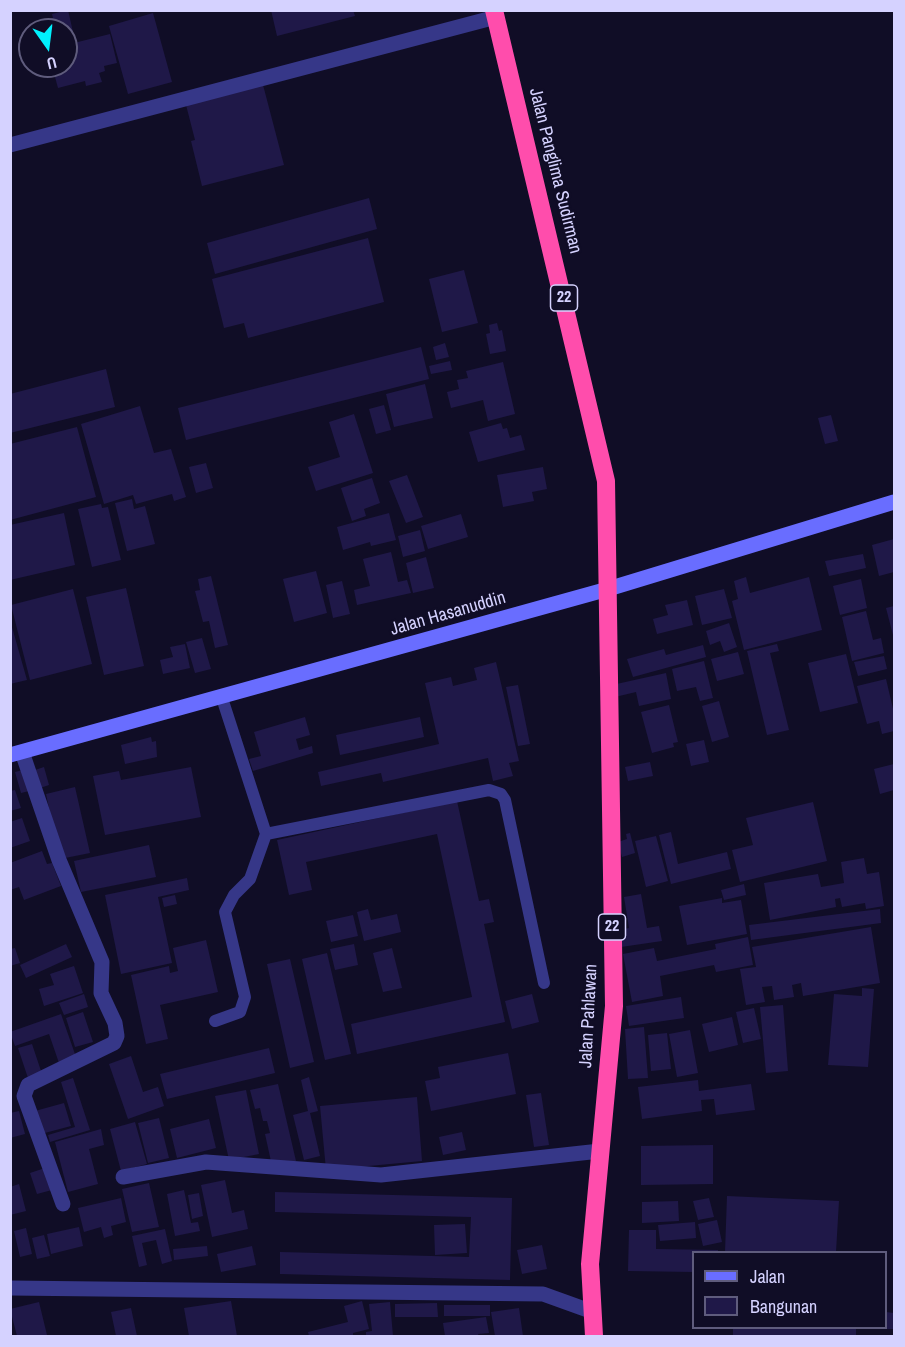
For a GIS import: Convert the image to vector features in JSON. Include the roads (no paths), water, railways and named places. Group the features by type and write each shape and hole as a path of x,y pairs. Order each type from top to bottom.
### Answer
{"highway":[{"name":"Jalan Panglima Sudirman","path":"495,14 606,481 608,589"},
{"name":"Jalan Pahlawan","path":"594,1336 590,1264 614,1006 608,589"}],"main road":[{"name":"Jalan Hasanuddin","path":"14,753 222,698 608,589 894,502"}],"street":[{"path":"10,145 495,14"},
{"path":"14,753 102,962 101,993 115,1023 117,1036 114,1043 28,1085 24,1096 63,1204"},
{"path":"123,1177 206,1162 381,1175 600,1151"},
{"path":"10,1288 543,1294 592,1304"}],"lane":[{"path":"215,1022 240,1012 245,997 225,912 234,895 250,879 266,834 222,698"},
{"path":"266,834 489,790 498,792 505,800 544,983"}]}
